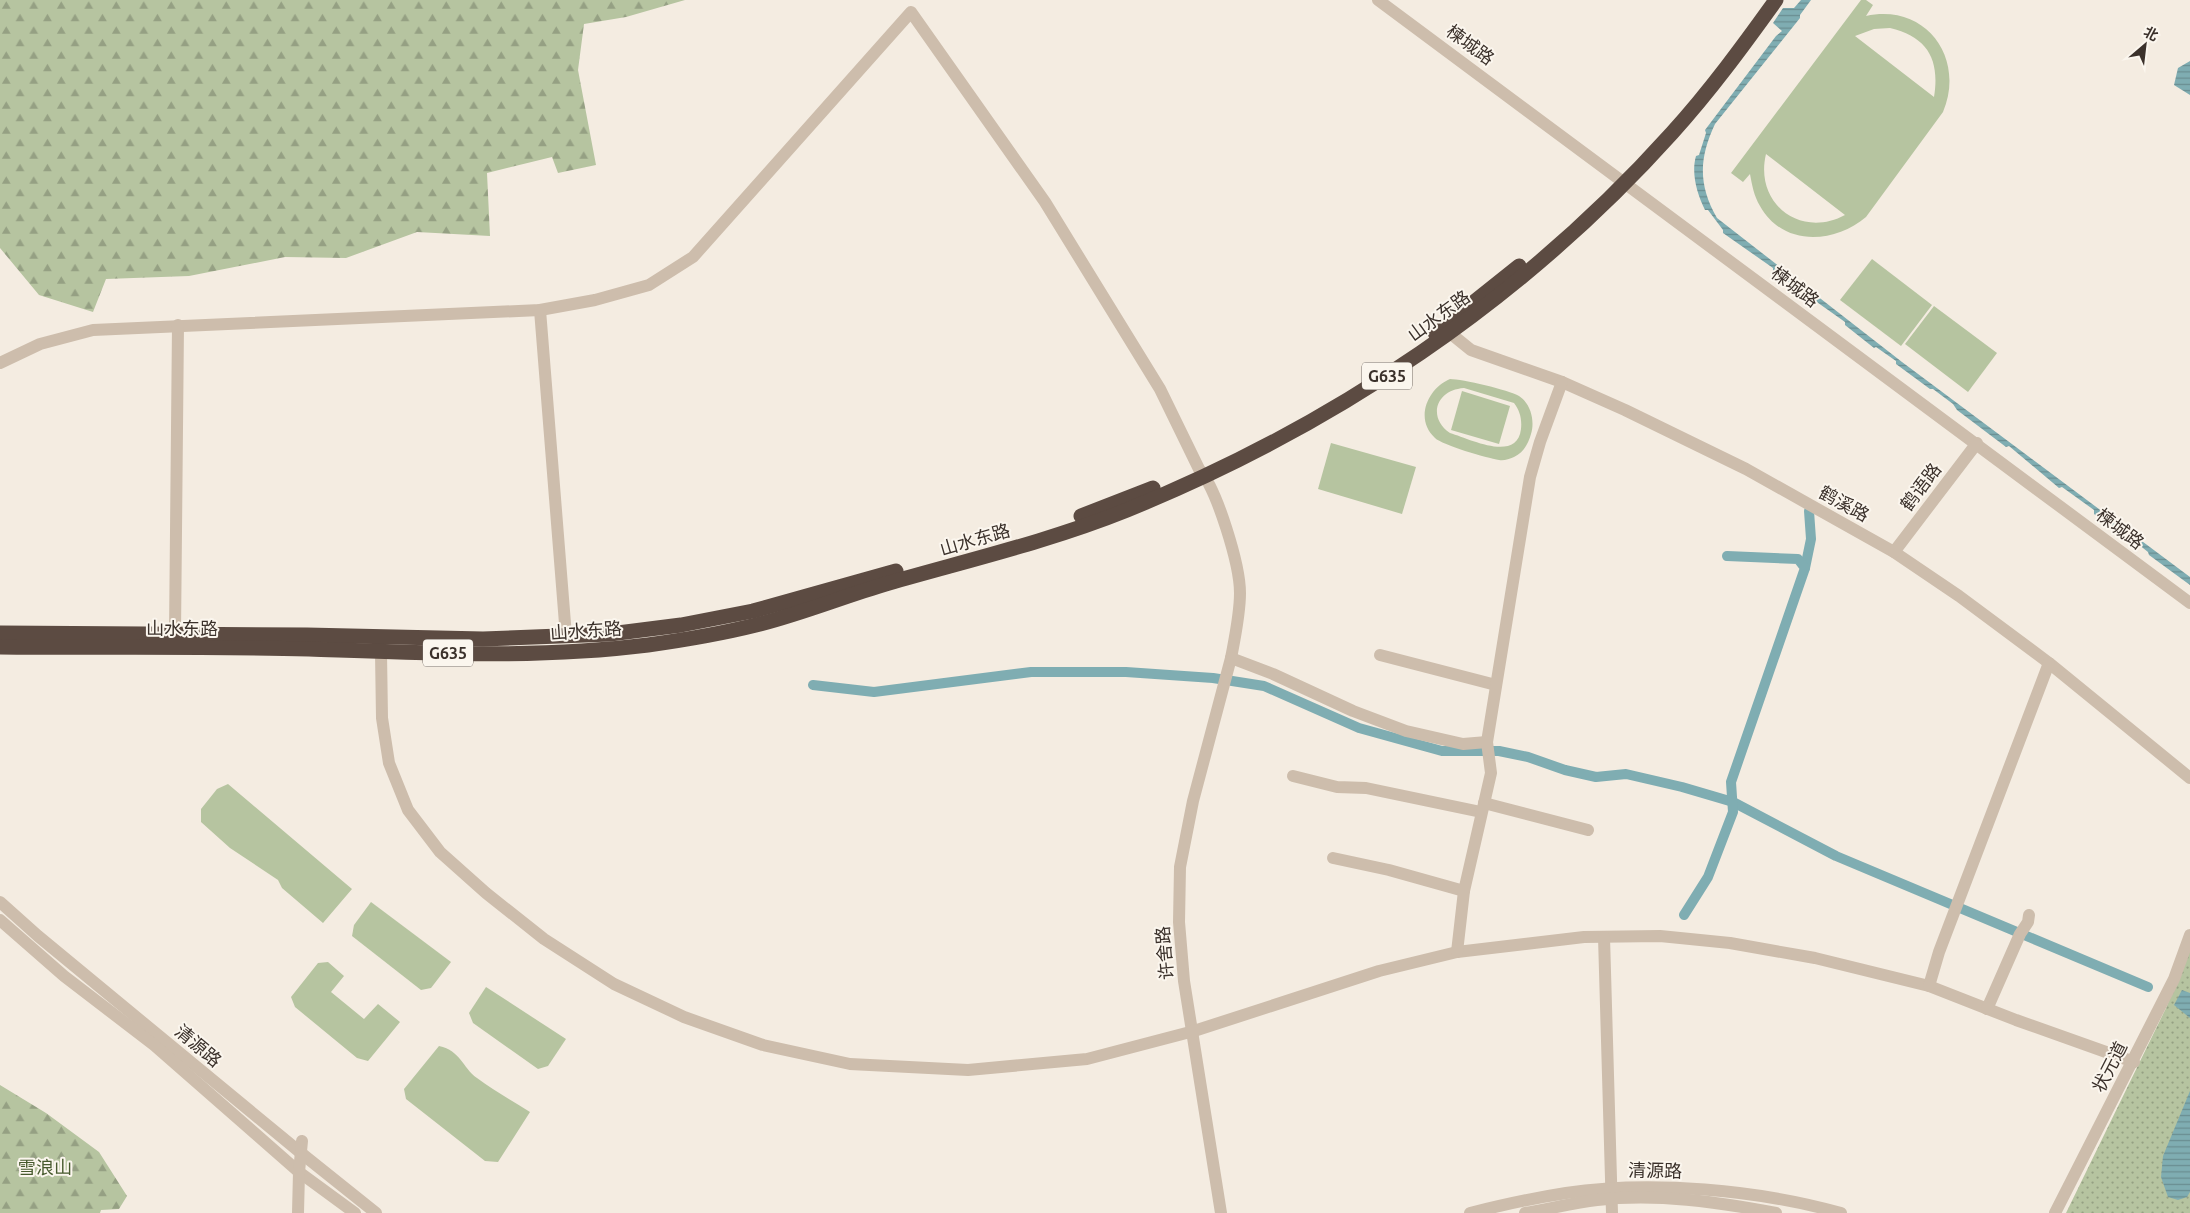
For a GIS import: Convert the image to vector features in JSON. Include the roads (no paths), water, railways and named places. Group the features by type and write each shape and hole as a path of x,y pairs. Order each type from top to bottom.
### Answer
{"highway":[{"name":"山水东路","path":"1620,180 1669,125 1765,0"},
{"name":"山水东路","path":"0,648 307,649 381,653 535,653 610,648 692,638 754,626 887,584 1062,534 1123,511 1202,473 1330,401 1448,328 1620,180 1698,103 1776,0"},
{"name":"山水东路","path":"0,633 484,639 610,634 681,625 753,610 1069,521 1202,473"}],"street":[{"name":"楝城路","path":"1378,0 1977,443 2190,604"},
{"name":"许舍路","path":"540,310 595,300 649,285 693,257 911,12 1050,210 1160,389 1223,519 1234,557 1240,592 1230,661 1193,801 1180,867 1179,922 1184,981 1194,1031 1222,1213"},
{"path":"0,364 40,344 93,330 540,310 566,636"},
{"path":"175,634 178,325"},
{"name":"鹤溪路","path":"1448,328 1471,350 1562,382 1746,469 1894,552 1959,596 2049,663 2190,778"},
{"path":"1457,952 1464,891 1491,772 1487,743 1530,477 1540,442 1562,382"},
{"name":"鹤语路","path":"1894,552 1977,443"},
{"path":"384,638 381,653 382,718 389,763 408,810 440,852 486,893 544,939 614,984 684,1017 763,1046 850,1064 968,1070 1086,1059 1194,1031 1379,971 1457,952 1584,937 1660,936 1730,943 1815,958 1929,986 2134,1062"},
{"path":"1380,655 1496,685"},
{"path":"1230,661 1273,674 1353,711 1406,731 1463,744 1487,743"},
{"path":"1929,986 1948,928 2049,663"},
{"path":"1293,776 1337,787 1366,788 1482,808 1588,830"},
{"path":"1333,858 1389,870 1464,891"},
{"name":"清源路","path":"0,902 38,936 301,1147 376,1213"},
{"path":"1987,1009 2028,922 2029,915"},
{"name":"清源路","path":"0,920 64,976 154,1045 299,1172 355,1213"},
{"name":"状元道","path":"2055,1213 2134,1062 2174,979 2190,935"},
{"path":"1604,937 1612,1213"},
{"path":"298,1213 301,1147"},
{"name":"清源路","path":"1470,1213 1558,1194 1721,1191 1776,1198 1841,1213"},
{"name":"清源路","path":"1525,1213 1610,1194 1712,1203 1776,1213"}],"water":[{"path":"1801,0 1811,0 1800,15 1800,18 1715,124 1710,136 1704,160 1704,183 1706,194 1717,218 1902,362 2190,577 2190,585 2149,555 2148,552 2133,540 2129,541 2094,514 2094,510 2062,487 2059,488 2009,446 2006,447 1957,410 1953,404 1896,364 1896,361 1876,347 1874,348 1845,325 1845,322 1723,233 1723,230 1708,210 1705,210 1697,190 1694,169 1696,156 1699,155 1706,133 1705,130 1776,36 1782,31 1773,23 1783,8 1794,8"},
{"path":"2190,61 2190,95 2174,85 2178,68"},
{"path":"2182,990 2190,993 2190,1018 2174,1005"},
{"path":"2190,1091 2190,1192 2187,1197 2178,1200 2168,1197 2161,1177 2163,1156"}],"waterway":[{"path":"1805,568 1811,539 1809,511"},
{"path":"1684,915 1708,877 1733,812 1731,782 1805,568 1798,559 1727,556"},
{"path":"813,685 874,692 1031,672 1126,672 1213,678 1264,686 1359,728 1442,751 1499,751 1528,757 1565,770 1596,777 1626,774 1682,787 1733,802 1836,856 2148,987"}],"park label":[{"name":"雪浪山","path":"45,1168"}]}
